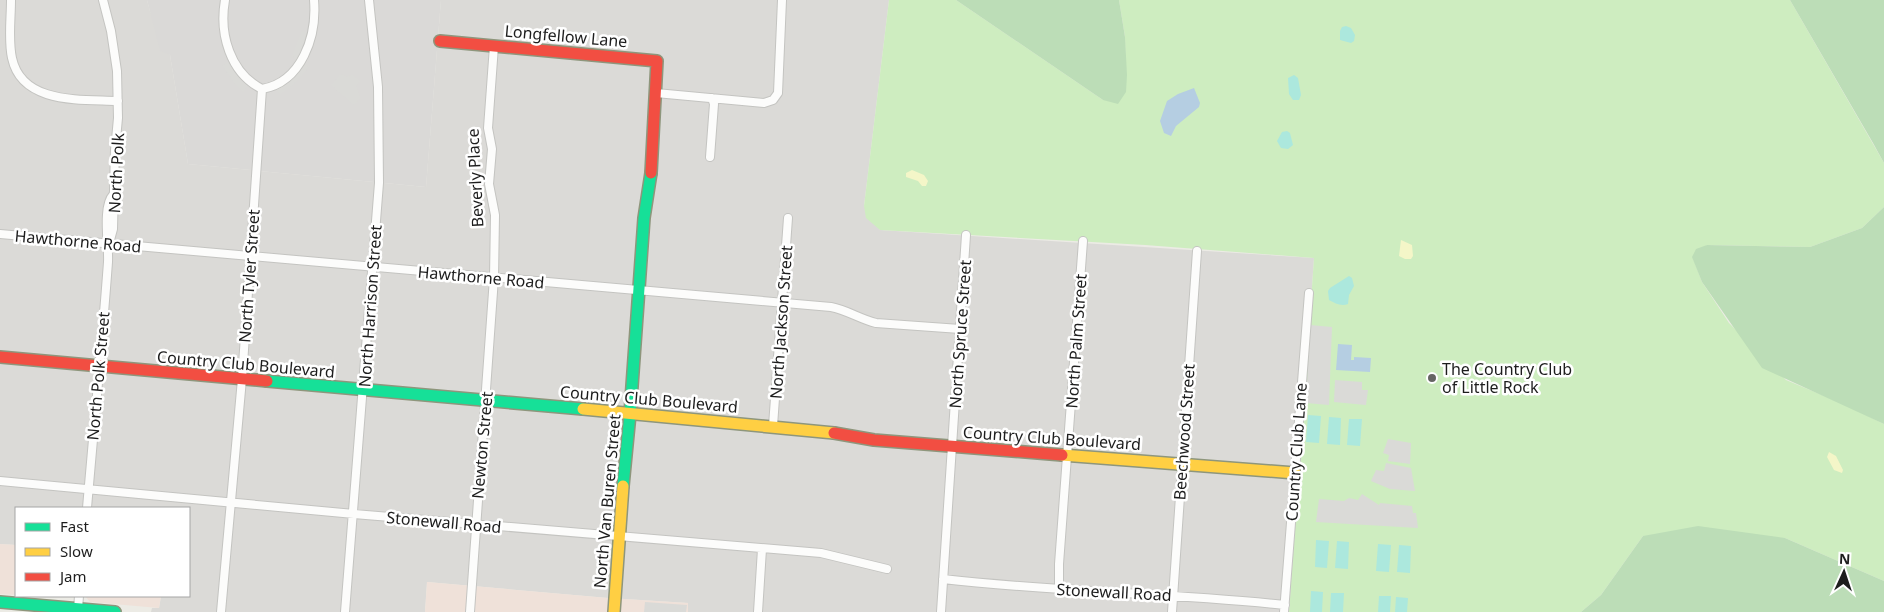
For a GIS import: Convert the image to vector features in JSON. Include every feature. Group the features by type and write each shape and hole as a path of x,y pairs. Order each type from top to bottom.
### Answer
{"street":[{"path":"10,0 11,56 17,72 26,82 40,92 51,96 118,101"},
{"name":"North Polk","path":"103,0 116,62 118,101 114,150 113,229 108,244"},
{"path":"226,0 224,27 229,51 241,74 262,90 283,82 304,56 314,29 314,0"},
{"name":"North Harrison Street","path":"345,612 379,183 378,87 370,0"},
{"path":"638,290 644,218 650,183 656,93 764,103 771,102 778,93 782,0"},
{"name":"Longfellow Lane","path":"440,41 620,56 657,61 656,93"},
{"name":"Beverly Place","path":"494,46 488,128 492,149 489,184 494,215 494,278"},
{"name":"North Tyler Street","path":"221,612 242,379 262,90"},
{"path":"710,156 714,104 712,98"},
{"name":"North Jackson Street","path":"773,426 788,218"},
{"name":"Hawthorne Road","path":"0,234 782,302 836,308 876,323 960,329"},
{"name":"North Spruce Street","path":"941,612 966,235"},
{"name":"North Palm Street","path":"1059,589 1059,564 1083,241"},
{"name":"North Polk Street","path":"87,507 108,244"},
{"name":"Beechwood Street","path":"1172,612 1197,252"},
{"name":"Newton Street","path":"470,612 494,278"},
{"name":"North Van Buren Street","path":"614,612 638,290"},
{"name":"Country Club Lane","path":"1284,608 1309,293"},
{"name":"Country Club Boulevard","path":"0,357 364,391 773,426 825,431 874,440 1295,473"},
{"name":"Stonewall Road","path":"0,481 476,525 821,553 887,569"},
{"path":"758,612 762,549"},
{"name":"Stonewall Road","path":"943,579 1001,586 1173,595 1284,608"},
{"path":"78,609 79,597"},
{"path":"0,602 115,612"}],"shaded area":[{"path":"0,0 147,0 170,55 188,164 426,187 441,0 889,0 864,206 880,230 1314,258 1289,612 688,612 688,603 427,582 425,612 151,612 152,608 159,608 161,597 190,597 190,507 15,507 15,545 0,544"},
{"path":"147,0 441,0 426,187 188,164 170,55 160,51"},
{"name":"The Country Club of Little Rock","path":"889,0 956,0 1103,100 1126,91 1125,37 1119,0 1790,0 1884,163 1884,207 1862,228 1810,247 1707,245 1693,258 1702,282 1729,323 1786,380 1846,405 1884,424 1884,581 1785,538 1643,536 1601,595 1581,612 1289,612 1314,258 1145,245 880,230 866,218 864,206"},
{"path":"956,0 1119,0 1125,37 1126,92 1118,104 1103,100"},
{"path":"1790,0 1884,0 1884,163 1873,143"},
{"path":"1342,27 1351,28 1355,35 1354,41 1351,43 1340,40 1340,31"},
{"path":"302,31 309,32 297,60 292,56"},
{"path":"229,62 234,71 248,86 243,92 222,65"},
{"path":"304,63 309,67 292,86 280,94 276,89 290,79"},
{"path":"341,74 347,77 352,75 360,81 356,86 360,98 354,105 331,85"},
{"path":"1294,75 1298,78 1301,95 1299,100 1293,100 1289,94 1288,78"},
{"path":"1194,88 1200,103 1199,107 1176,126 1171,136 1164,133 1160,121 1167,101 1178,94"},
{"path":"1287,131 1290,133 1293,145 1288,149 1281,148 1277,141 1282,132"},
{"path":"1884,207 1884,424 1762,368 1702,282 1692,257 1696,249 1707,245 1810,247 1862,228"},
{"path":"1349,276 1352,278 1354,286 1349,295 1348,304 1340,305 1329,300 1328,291 1330,288"},
{"path":"1310,325 1332,327 1329,405 1306,403"},
{"path":"1338,344 1352,345 1351,360 1354,360 1354,357 1371,358 1370,372 1336,370"},
{"path":"1335,380 1362,382 1362,390 1368,390 1366,405 1334,402"},
{"path":"1308,415 1321,416 1319,443 1306,442"},
{"path":"1329,417 1341,418 1340,445 1327,444"},
{"path":"1349,419 1362,419 1360,446 1347,445"},
{"path":"1388,439 1411,443 1410,464 1388,461 1389,455 1383,453"},
{"path":"1386,463 1411,468 1415,491 1390,489 1371,481 1376,470 1384,471"},
{"path":"1362,494 1379,505 1380,503 1412,506 1413,513 1416,513 1418,528 1316,522 1319,499 1344,501 1349,498 1358,500"},
{"path":"1698,526 1785,538 1884,581 1884,612 1581,612 1601,595 1643,536"},
{"path":"1316,540 1329,541 1327,568 1315,567"},
{"path":"1337,541 1349,542 1348,569 1335,568"},
{"path":"0,544 15,545 15,595 0,594"},
{"path":"1378,544 1391,545 1389,572 1376,571"},
{"path":"1399,545 1411,546 1410,573 1397,572"},
{"path":"427,582 688,603 688,612 425,612"},
{"path":"1311,591 1323,592 1322,612 1310,612"},
{"path":"1331,593 1344,593 1343,612 1330,612"},
{"path":"1379,596 1391,596 1390,612 1378,612"},
{"path":"86,597 161,597 159,608 90,602"},
{"path":"1396,597 1408,598 1407,612 1395,612"},
{"path":"645,602 687,605 686,612 644,612"}],"sand":[{"path":"912,170 924,175 928,181 926,186 922,186 918,181 906,177 906,173"},
{"path":"1401,240 1412,245 1413,256 1411,259 1399,256"},
{"path":"1829,452 1836,456 1843,470 1842,473 1834,470 1827,457"}],"traffic: fast":[{"path":"623,486 644,218 651,173"},
{"path":"267,381 583,409"},
{"path":"0,602 115,612"}],"traffic: slow":[{"path":"583,409 834,433"},
{"path":"1062,455 1295,473"},
{"path":"614,612 623,486"}],"traffic: jam":[{"path":"440,41 657,61 651,173"},
{"path":"0,357 267,381"},
{"path":"834,433 874,440 1062,455"}],"place":[{"name":"The Country Club of Little Rock","path":"1432,378"}]}
